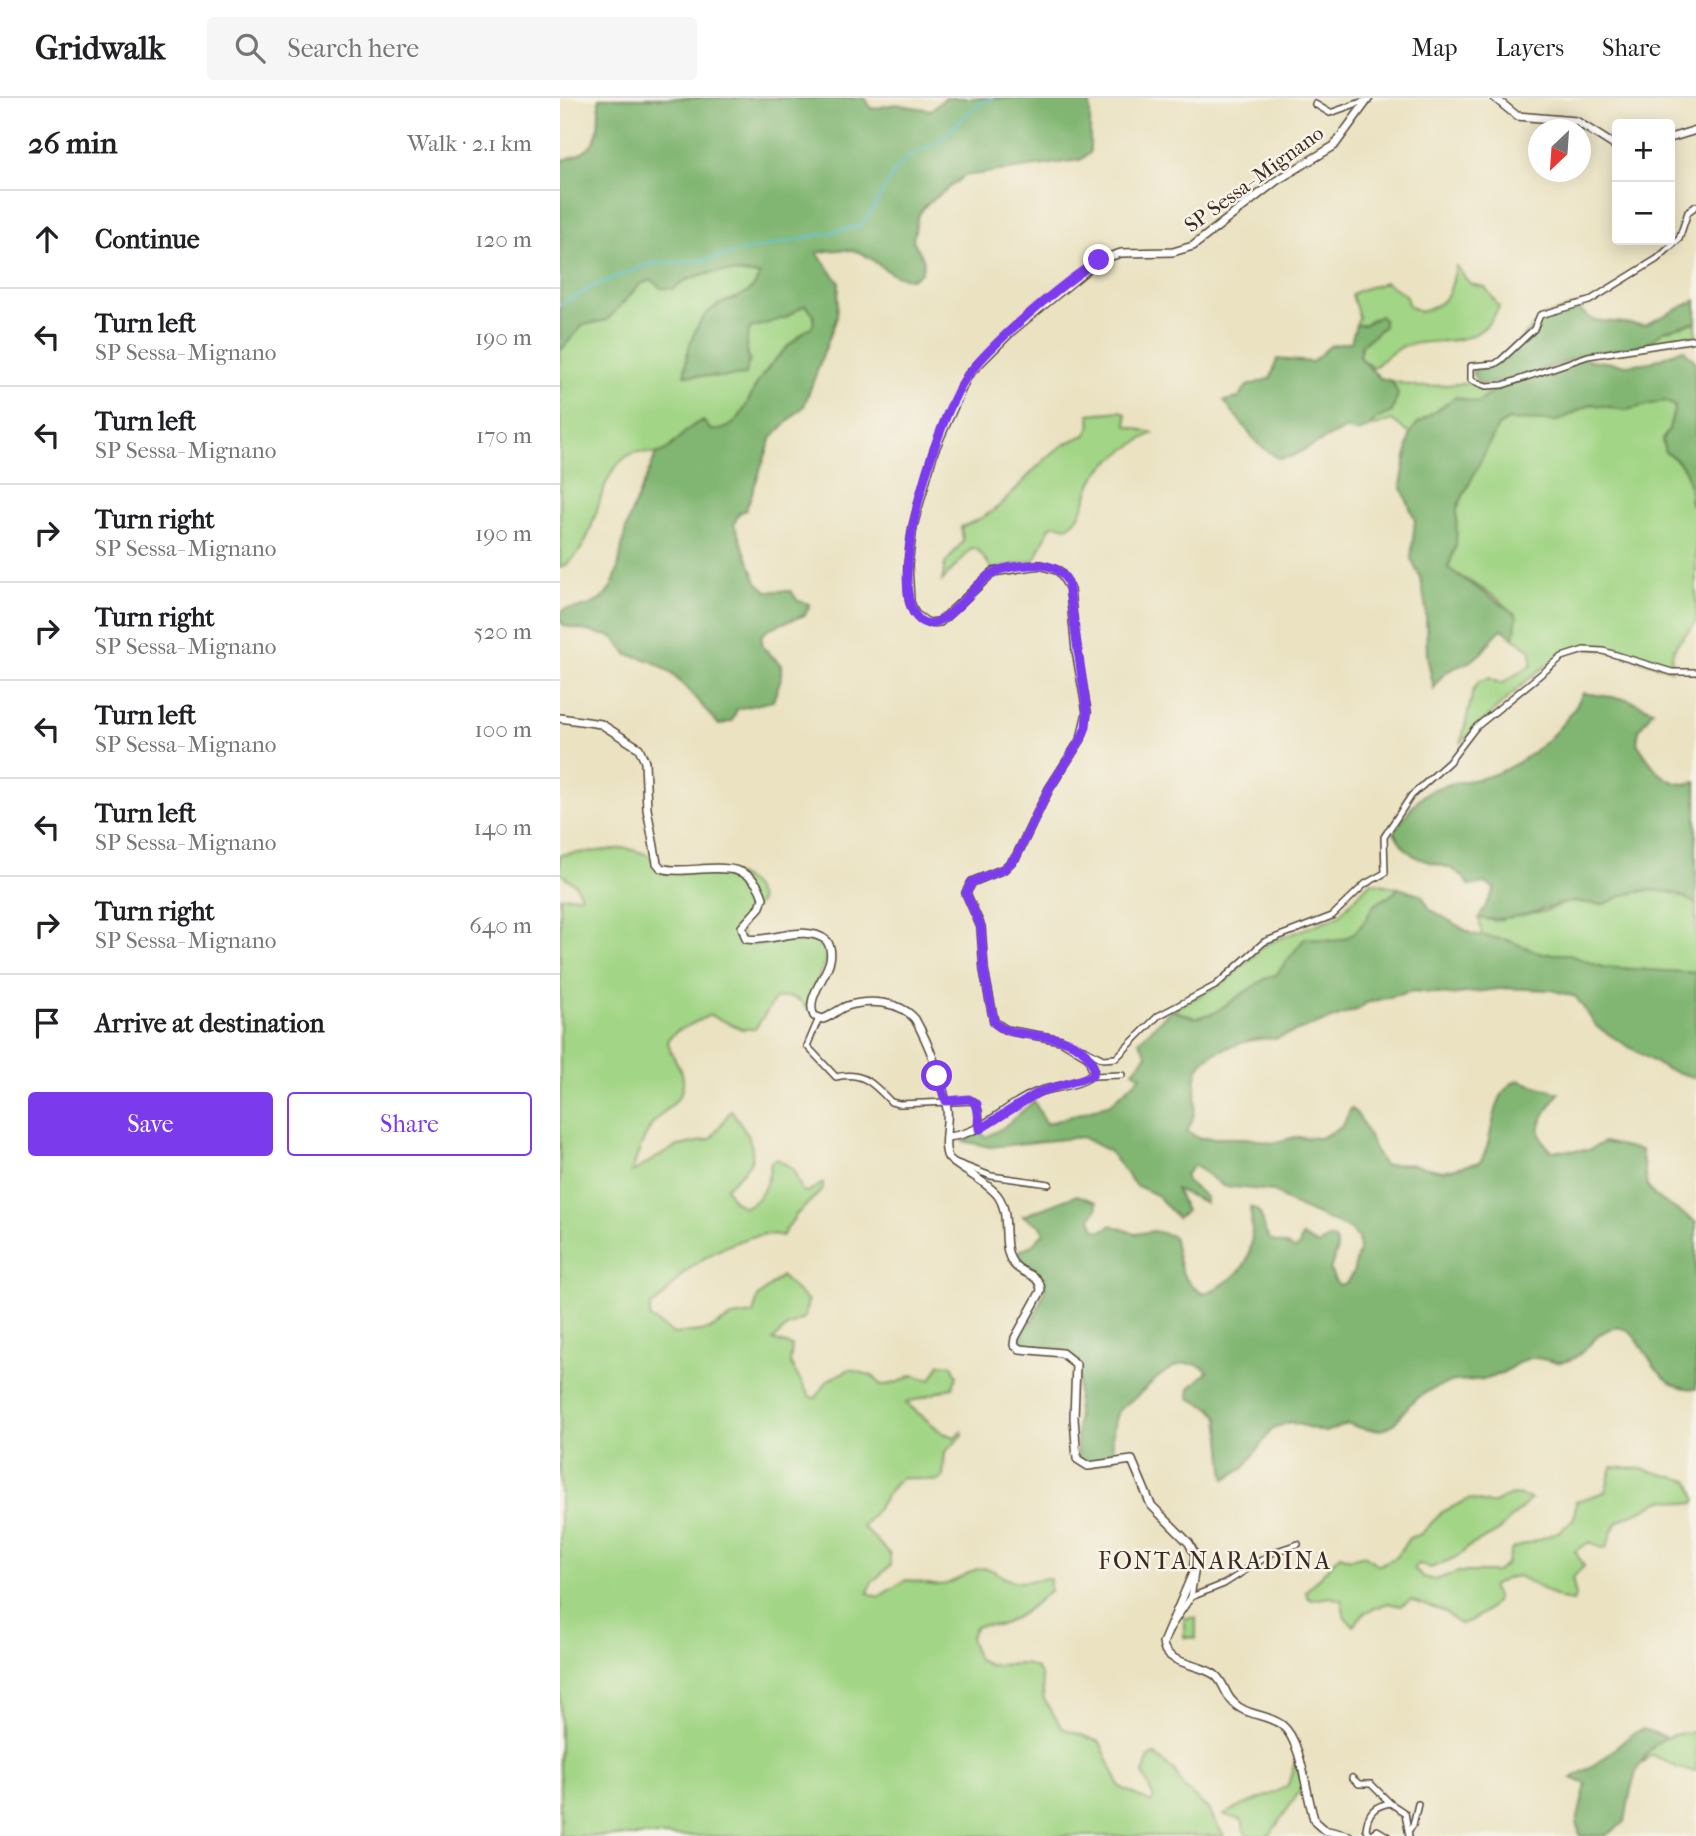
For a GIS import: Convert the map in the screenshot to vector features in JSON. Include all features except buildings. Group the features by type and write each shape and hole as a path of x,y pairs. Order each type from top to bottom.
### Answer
{"street":[{"path":"1495,98 1517,116 1576,121 1612,144"},
{"path":"1315,104 1330,113 1366,100"},
{"name":"SP Sessa- Mignano","path":"1080,1050 1047,1035 1003,1029 994,1022 984,970 981,927 966,893 972,882 989,877 1012,864 1049,789 1086,727 1087,712 1076,651 1070,589 1064,576 1053,568 1016,566 986,578 945,619 928,623 918,619 910,602 908,565 913,526 925,477 968,375 1036,310 1088,267 1108,256 1174,252 1194,246 1276,181 1334,146 1366,100"},
{"path":"1675,136 1696,130"},
{"path":"1696,206 1688,212 1679,239 1657,259 1589,300 1540,315 1534,329 1502,360 1495,364 1471,366 1471,380 1486,386 1503,385 1588,356 1696,339"},
{"path":"1080,1050 1084,1049 1103,1059 1116,1058 1158,1016 1176,1004 1215,986 1264,942 1340,911 1365,884 1385,873 1384,837 1411,796 1449,762 1475,728 1562,657 1584,650 1603,651 1672,672 1696,672"},
{"path":"560,718 601,724 639,748 645,762 647,809 659,867 668,870 723,868 745,876 763,898 760,907 742,928 746,939 805,934 819,936 827,941 831,957 811,1008 819,1018"},
{"path":"980,1129 979,1111 974,1101 946,1101 891,1102 883,1091 866,1078 853,1075 836,1077 807,1046 819,1018 856,1004 891,1004 905,1010 917,1023 946,1101 947,1156 983,1180 999,1198 1006,1220 1011,1261 1036,1278 1041,1285 1031,1313 1015,1338 1015,1346 1066,1354 1076,1364 1074,1418 1078,1461 1088,1466 1132,1460 1151,1505 1189,1543 1195,1555 1191,1597 1171,1627"},
{"path":"1080,1050 1093,1062 1092,1076"},
{"path":"947,1137 970,1134 1039,1092 1092,1076 1122,1075"},
{"path":"954,1163 990,1176 1049,1184"},
{"path":"1191,1597 1224,1584 1274,1552 1298,1544"},
{"path":"1195,1565 1163,1643 1168,1656 1212,1673 1239,1707 1282,1726 1292,1742 1309,1793 1315,1822 1324,1830 1349,1836"},
{"path":"1352,1778 1359,1784 1371,1784 1390,1803 1405,1813 1409,1833"},
{"path":"1387,1836 1377,1830 1369,1835 1366,1829 1372,1811 1379,1805 1390,1803"},
{"path":"1409,1833 1418,1804"}],"green space":[{"path":"599,98 865,98 872,109 895,104 931,110 945,98 1090,98 1090,153 1080,160 964,176 925,206 918,216 913,240 924,261 921,273 911,279 897,276 862,253 837,250 817,253 839,282 837,317 804,406 772,437 746,510 739,513 734,524 757,582 767,591 791,591 798,601 810,604 805,615 770,628 761,636 763,647 781,665 781,678 773,701 737,709 732,721 719,725 668,671 643,658 628,655 613,637 565,626 560,621 560,614 565,609 585,607 609,591 619,566 629,519 656,454 669,448 690,428 703,421 711,430 730,426 737,420 757,384 779,355 813,326 814,314 805,305 785,318 750,328 746,375 685,375 690,344 705,316 713,308 749,291 760,275 715,272 693,277 674,289 661,288 652,280 640,284 607,320 583,325 560,351 560,164 591,145 598,130"},
{"path":"1456,266 1470,284 1485,287 1499,307 1480,331 1458,340 1404,346 1373,368 1359,357 1361,346 1384,326 1374,318 1364,325 1356,325 1359,317 1352,295 1385,282 1405,295 1409,306 1420,312 1437,305 1447,296"},
{"path":"719,271 760,275 749,291 713,308 699,324 691,343 685,374 722,377 750,363 745,339 750,328 774,321 805,304 814,314 813,326 773,362 757,384 743,412 730,426 711,431 702,421 691,427 666,452 634,453 617,466 601,496 583,545 574,558 560,568 560,351 583,325 607,320 640,284 652,280 661,288"},
{"path":"1696,300 1696,322 1663,331 1646,345 1583,355 1506,382 1480,384 1472,373 1475,368 1498,364 1542,317 1574,306 1593,320 1645,325"},
{"path":"1380,316 1384,320 1384,326 1361,346 1359,357 1380,378 1392,381 1398,394 1392,412 1376,419 1369,428 1357,432 1345,429 1290,457 1278,458 1258,444 1224,401 1238,398 1247,386 1271,378 1277,359 1312,362 1330,346 1351,342 1356,325 1364,325"},
{"path":"1696,322 1696,336 1671,338 1646,345 1663,331"},
{"path":"1683,349 1695,361 1696,507 1691,504 1688,480 1683,468 1665,452 1662,440 1669,429 1675,406 1664,401 1626,410 1591,404 1558,421 1509,420 1498,426 1457,508 1456,545 1448,568 1517,615 1514,638 1502,629 1479,655 1449,671 1434,689 1427,656 1426,609 1421,579 1411,559 1415,520 1401,486 1410,434 1417,424 1456,397 1477,403 1499,387 1583,359 1627,365 1651,362"},
{"path":"1392,381 1420,387 1469,383 1484,388 1499,387 1477,403 1456,397 1417,424 1410,434 1392,420 1369,428 1376,419 1392,411 1398,394"},
{"path":"1664,401 1675,406 1669,429 1662,440 1665,452 1679,462 1686,473 1691,503 1696,507 1696,622 1675,648 1672,670 1602,650 1578,649 1566,653 1535,674 1461,743 1473,691 1479,681 1489,678 1501,684 1532,664 1531,650 1514,638 1512,614 1504,604 1448,568 1456,545 1457,508 1498,426 1508,420 1558,421 1591,404 1626,410"},
{"path":"1121,411 1126,414 1127,426 1153,433 1104,466 1093,480 1078,518 1067,527 1055,524 1050,527 1035,560 993,570 978,550 972,548 942,581 945,564 963,541 961,527 995,510 1049,456 1072,440 1086,435 1091,424 1089,414"},
{"path":"1583,693 1627,699 1653,710 1639,730 1637,743 1654,767 1668,779 1686,784 1696,782 1696,904 1670,892 1643,891 1624,895 1604,904 1572,901 1512,917 1479,918 1495,889 1485,883 1470,886 1461,875 1451,869 1413,855 1394,832 1413,806 1428,792 1445,785 1492,775 1533,752 1557,730"},
{"path":"626,848 649,855 662,872 718,872 744,878 753,887 760,901 740,927 743,941 754,945 815,937 826,945 828,952 807,1008 800,1001 789,997 775,999 755,1029 742,1029 710,1015 677,1031 668,1039 682,1072 682,1091 651,1126 632,1172 675,1147 711,1139 731,1110 747,1135 752,1150 750,1163 726,1188 734,1201 744,1207 756,1200 767,1182 771,1162 777,1159 793,1169 802,1191 808,1192 823,1183 823,1189 796,1215 782,1236 758,1235 745,1239 717,1251 693,1266 650,1307 650,1318 674,1334 708,1330 732,1317 753,1314 758,1297 781,1276 808,1301 804,1318 787,1327 773,1340 792,1346 790,1363 810,1397 816,1398 828,1380 850,1369 873,1376 881,1385 895,1383 913,1375 931,1380 940,1364 952,1365 957,1376 953,1387 906,1403 943,1433 955,1437 962,1431 963,1435 945,1452 943,1477 938,1481 903,1477 891,1488 862,1526 890,1554 890,1566 872,1582 868,1593 878,1597 906,1580 930,1585 943,1584 983,1568 1018,1582 1050,1579 1050,1591 1016,1618 1000,1625 975,1627 970,1638 978,1660 989,1665 1025,1664 1036,1668 1041,1676 1044,1699 1062,1728 1100,1742 1120,1787 1151,1803 1154,1798 1143,1774 1149,1757 1154,1754 1175,1772 1184,1788 1207,1808 1224,1836 560,1836 560,897 581,896 576,885 560,873 560,855"},
{"path":"1371,882 1398,888 1372,908 1364,922 1351,935 1337,940 1305,938 1276,975 1265,979 1214,1013 1196,1018 1172,1010 1225,982 1266,944 1338,916"},
{"path":"1398,888 1421,894 1430,909 1472,934 1507,940 1542,954 1567,954 1602,967 1696,973 1696,1078 1666,1069 1597,1027 1576,997 1552,990 1507,988 1450,995 1413,991 1366,1003 1359,1009 1275,1039 1245,1042 1211,1055 1201,1064 1197,1073 1193,1118 1187,1131 1198,1138 1247,1138 1272,1143 1296,1137 1320,1138 1342,1127 1351,1108 1361,1120 1384,1165 1409,1164 1443,1171 1480,1162 1489,1141 1497,1106 1508,1087 1517,1080 1559,1093 1541,1121 1540,1128 1544,1143 1552,1151 1589,1150 1604,1142 1641,1150 1647,1186 1655,1196 1696,1222 1696,1389 1679,1386 1666,1379 1633,1335 1625,1329 1614,1328 1602,1333 1572,1359 1555,1362 1531,1358 1493,1377 1453,1382 1431,1390 1418,1397 1389,1427 1380,1430 1348,1424 1325,1432 1290,1422 1273,1428 1244,1468 1225,1479 1219,1417 1211,1408 1189,1398 1190,1388 1208,1371 1198,1365 1179,1365 1161,1375 1121,1408 1114,1424 1114,1459 1088,1464 1079,1459 1077,1451 1078,1362 1061,1350 1022,1347 1018,1341 1036,1313 1045,1290 1039,1279 1021,1266 1014,1257 1015,1253 1032,1245 1044,1232 1041,1226 1023,1216 1077,1195 1096,1202 1097,1208 1091,1218 1095,1229 1101,1231 1112,1225 1135,1234 1154,1231 1173,1236 1184,1275 1203,1294 1231,1279 1246,1261 1252,1237 1250,1207 1259,1213 1270,1239 1295,1250 1302,1236 1318,1245 1328,1238 1335,1239 1337,1250 1330,1270 1340,1285 1346,1283 1353,1273 1359,1250 1358,1238 1350,1229 1288,1202 1274,1191 1223,1186 1194,1165 1185,1175 1187,1181 1206,1197 1206,1203 1176,1189 1186,1211 1177,1218 1157,1195 1135,1185 1109,1151 1082,1137 990,1147 963,1141 980,1132 986,1137 1004,1127 1034,1101 1046,1124 1110,1104 1141,1076 1133,1071 1147,1055 1139,1041 1171,1010 1196,1018 1214,1013 1265,979 1276,975 1305,938 1337,940 1351,935 1364,922 1374,906"},
{"path":"1651,890 1675,893 1696,904 1696,973 1602,967 1567,954 1542,954 1507,940 1482,936 1479,918 1496,921 1520,914 1544,912 1567,902 1603,904 1626,894"},
{"path":"1612,1467 1642,1469 1690,1481 1696,1499 1694,1503 1659,1501 1616,1523 1607,1547 1601,1548 1590,1542 1575,1551 1584,1566 1572,1578 1576,1596 1573,1601 1561,1599 1518,1576 1507,1578 1491,1587 1497,1598 1495,1602 1464,1623 1459,1624 1445,1612 1411,1600 1400,1606 1388,1603 1365,1612 1353,1626 1345,1617 1341,1600 1330,1597 1312,1600 1307,1597 1306,1591 1340,1555 1351,1559 1364,1555 1379,1565 1396,1557 1409,1538 1421,1534 1442,1512 1469,1499 1492,1504 1511,1496 1531,1499 1497,1532 1468,1547 1459,1556 1431,1568 1419,1564 1414,1568 1423,1577 1435,1580 1458,1572 1496,1572 1506,1565 1512,1549 1561,1531 1574,1518 1576,1501 1605,1492"},
{"path":"1184,1618 1196,1618 1196,1638 1184,1637"},
{"path":"1643,1729 1666,1737 1647,1754 1636,1773 1625,1822 1605,1836 1580,1836 1577,1822 1586,1784 1572,1778 1603,1759 1632,1734"},
{"path":"1696,1731 1696,1771 1676,1767 1650,1755 1642,1764 1645,1755 1656,1743 1670,1736"},
{"path":"1295,1761 1304,1785 1269,1836 1252,1836 1245,1832 1242,1820 1224,1815 1288,1785"}],"waterway":[{"path":"560,305 598,284 653,263 694,262 860,226 903,162 937,142 971,111 993,98"}],"district":[{"name":"FONTANARADINA","path":"1215,1561"}],"route":[{"path":"937,1076 946,1101 969,1099 977,1104 980,1129 1031,1095 1085,1080 1092,1076 1094,1068 1093,1062 1085,1053 1061,1040 1047,1035 1006,1030 994,1022 984,970 981,927 966,893 972,882 989,877 1012,864 1049,789 1081,739 1088,721 1068,582 1059,571 1048,566 1016,566 993,572 945,619 928,623 918,619 912,609 908,565 913,526 925,477 968,375 1012,331 1099,260"}]}
